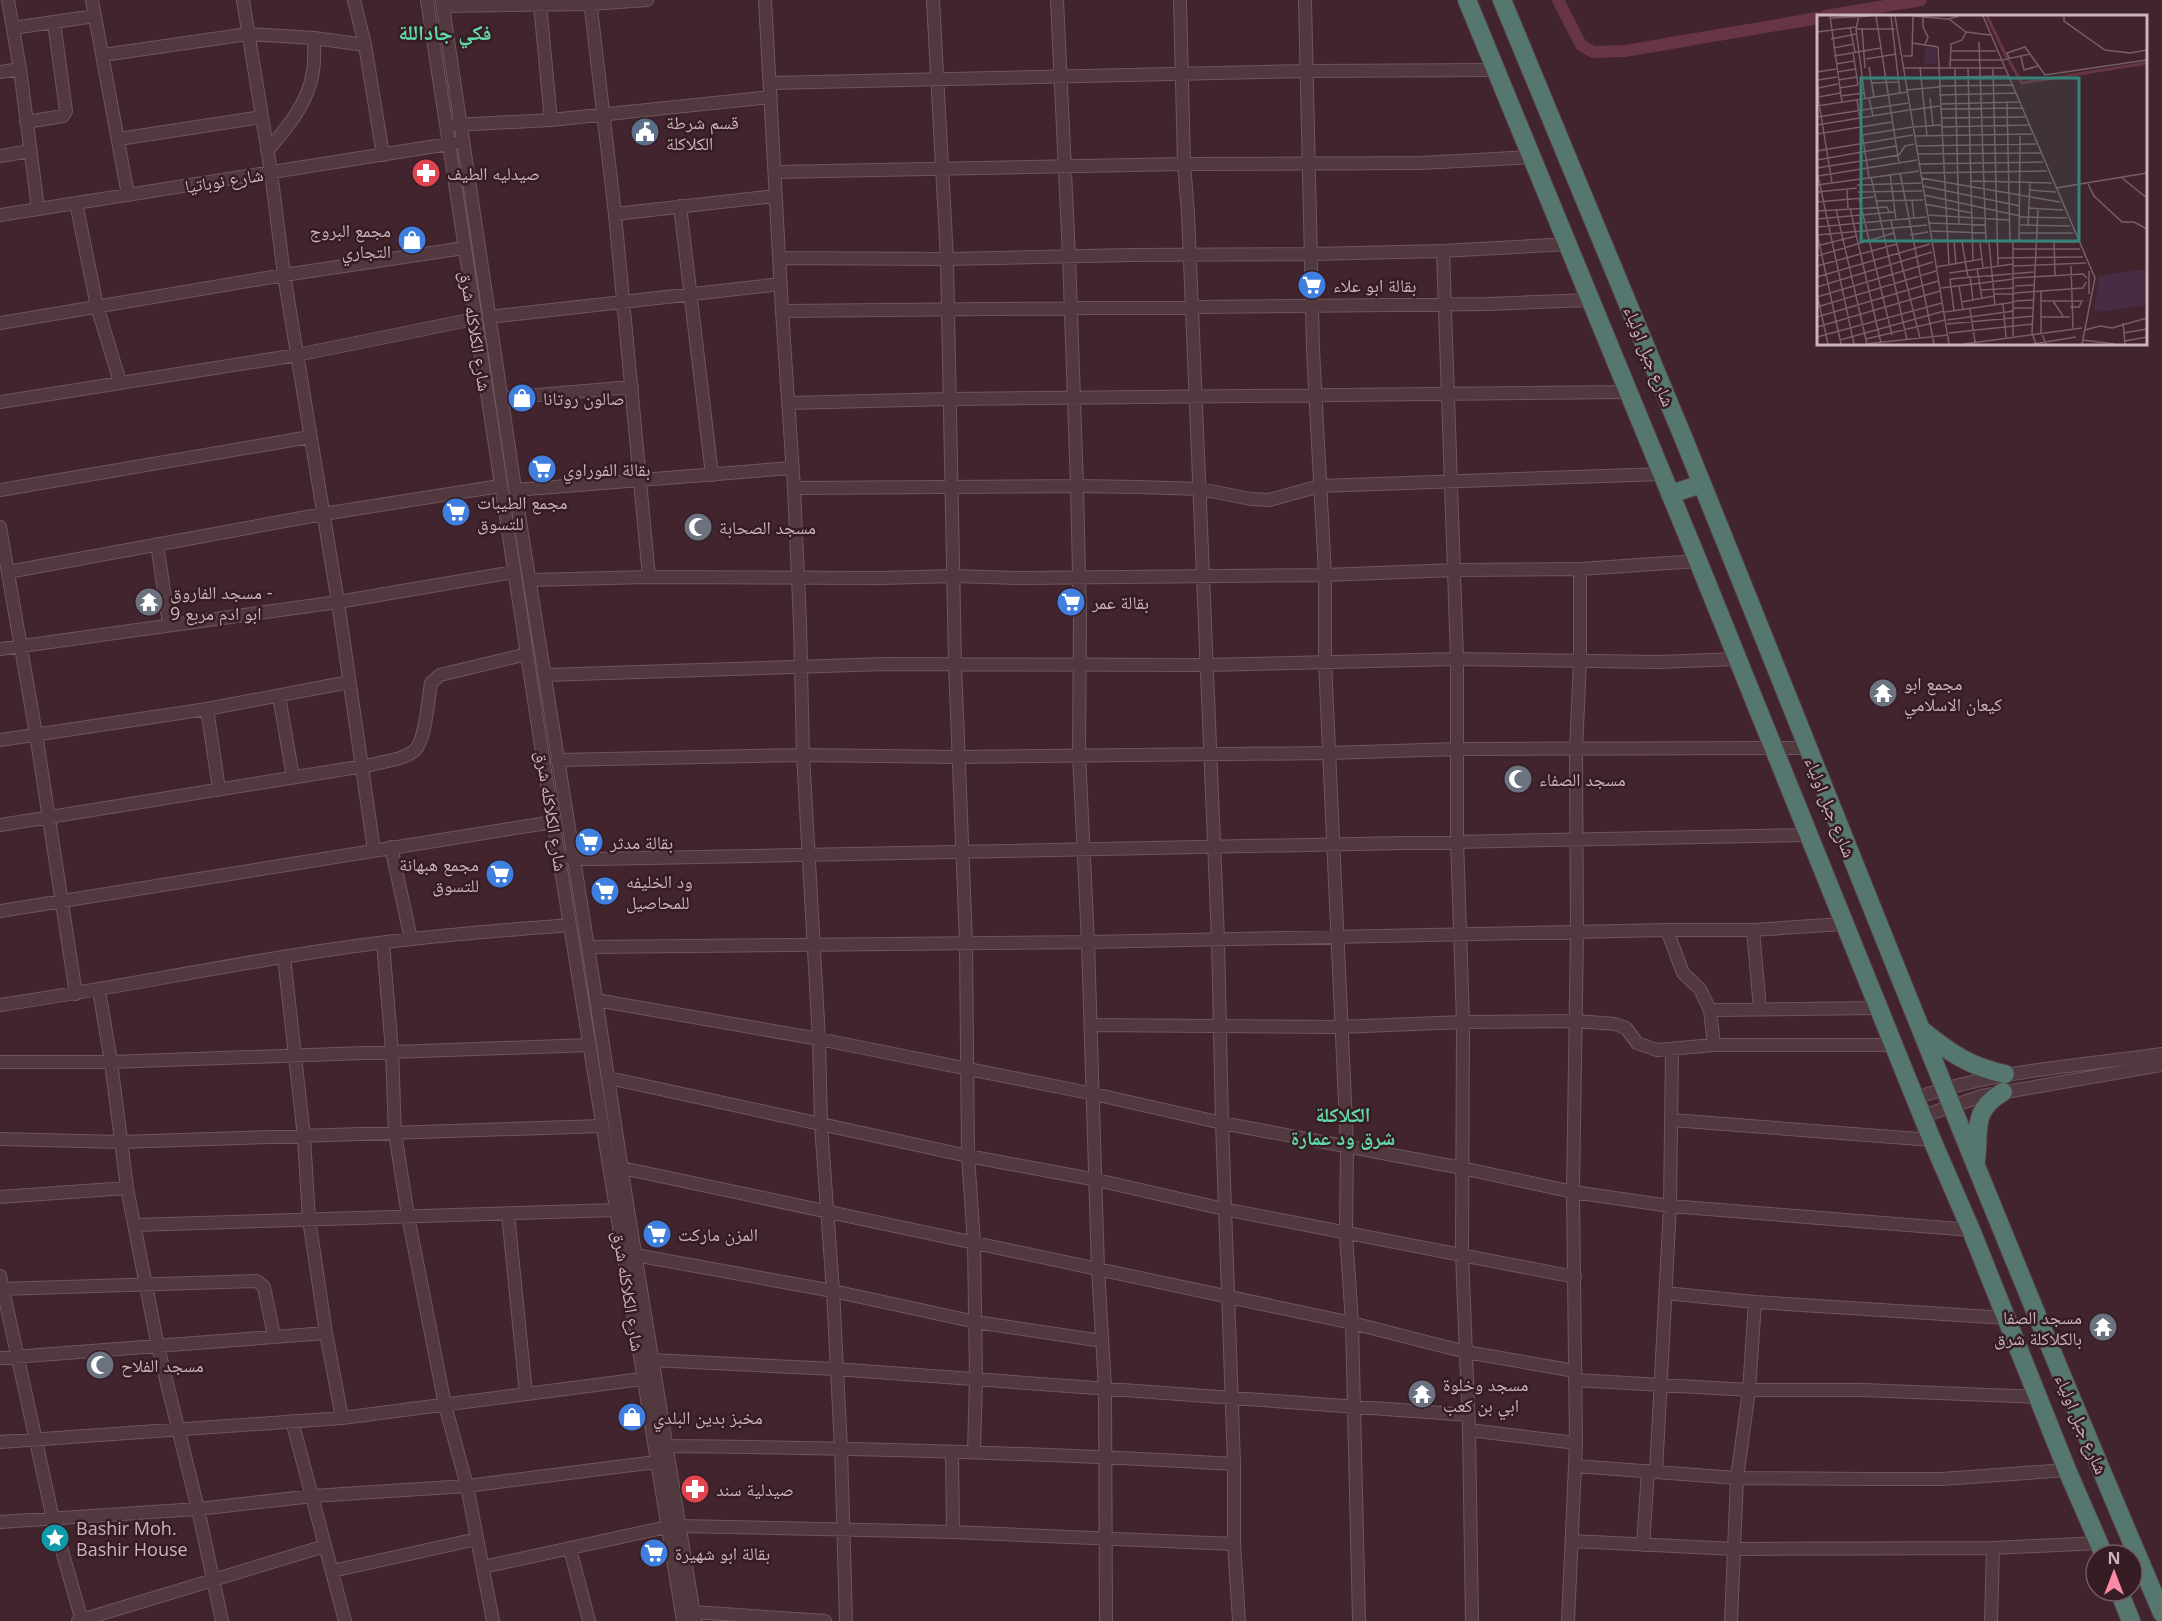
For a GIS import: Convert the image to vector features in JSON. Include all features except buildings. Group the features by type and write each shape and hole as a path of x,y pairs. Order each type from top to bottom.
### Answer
{"highway":[{"name":"شارع جبل اولياء","path":"1467,0 1698,561 1843,924 1971,1230 2067,1470 2099,1543"},
{"name":"شارع جبل اولياء","path":"1502,0 1702,484 2068,1390 2162,1613"},
{"path":"1670,494 1702,484"},
{"path":"1921,1030 1950,1053 1986,1070 2005,1074"},
{"path":"1976,1165 1981,1112 1986,1104 2003,1092"},
{"path":"2124,1603 2131,1621"}],"street":[{"path":"8,0 20,69 38,209"},
{"path":"92,0 128,195"},
{"path":"243,0 271,172 284,275 338,602 374,850"},
{"path":"354,0 365,45 382,154"},
{"name":"شارع الكلاكله شرق","path":"427,0 500,486 642,1379 656,1462 695,1616"},
{"path":"443,3 540,4 647,0"},
{"path":"765,0 791,468 794,488 803,755 819,1039 821,1125 841,1448 846,1621"},
{"path":"933,0 947,259 955,664 964,850 968,1156 974,1243 976,1322 974,1452"},
{"path":"1057,0 1077,486 1079,754 1085,848 1098,1269 1105,1388 1106,1621"},
{"path":"1180,0 1184,164 1190,255 1218,939 1224,1209 1234,1464 1234,1544 1239,1621"},
{"path":"1305,0 1312,306 1325,575 1324,662 1347,1146 1346,1234 1352,1323 1359,1621"},
{"path":"591,2 615,214 649,576"},
{"name":"شارع الكلاكله شرق","path":"443,3 572,858 597,1000 635,1255 667,1446 683,1621"},
{"path":"540,4 551,120"},
{"path":"13,28 95,16"},
{"path":"26,122 63,116 66,111 54,22"},
{"path":"103,56 248,34 314,38 365,45"},
{"path":"267,151 287,128 309,86 313,71 314,38"},
{"path":"0,72 20,69"},
{"path":"770,83 1306,71 1497,70"},
{"path":"445,126 551,120 771,97"},
{"path":"118,139 262,117"},
{"name":"شارع نوباتيا","path":"0,215 463,142"},
{"path":"0,156 30,151"},
{"path":"776,172 1184,164 1421,163 1533,157"},
{"path":"615,214 776,196"},
{"path":"76,203 80,231 98,306 120,382"},
{"path":"680,206 712,475"},
{"path":"779,258 947,259 1311,254 1443,251 1569,244"},
{"path":"0,323 284,275 464,248"},
{"path":"1443,251 1457,659 1457,840 1463,1022 1462,1254 1469,1430 1472,1621"},
{"path":"489,317 781,284"},
{"path":"782,311 1071,310 1591,300"},
{"path":"0,402 297,355 474,319"},
{"path":"502,398 632,387"},
{"path":"788,403 950,399 1628,392"},
{"path":"0,490 310,437"},
{"path":"515,490 791,468"},
{"path":"794,488 1077,486 1200,489 1251,499 1269,500 1320,486 1662,474"},
{"path":"8,572 323,514 500,486"},
{"path":"0,527 36,734 76,994"},
{"path":"157,544 170,624"},
{"path":"530,580 649,576 882,578 1325,575 1580,568 1698,561"},
{"path":"1568,1621 1576,1443 1573,1192 1577,932 1575,838 1580,568"},
{"path":"0,649 338,602 514,572"},
{"path":"0,825 360,766 405,756 415,750 421,740 431,683 440,675 527,654"},
{"path":"545,675 955,664 1206,665 1457,659 1659,662 1737,659"},
{"path":"0,740 207,710 349,682"},
{"path":"279,696 293,777"},
{"path":"207,710 219,789"},
{"path":"557,760 803,755 958,757 1808,748"},
{"path":"0,911 554,822"},
{"path":"559,856 572,858 1808,835"},
{"path":"391,847 411,939"},
{"path":"588,947 1088,942 1753,930 1843,924"},
{"path":"0,1005 76,994 284,957 411,939 570,925"},
{"path":"1667,930 1683,973 1700,989 1710,1010 1714,1045"},
{"path":"1753,930 1760,1009"},
{"path":"383,943 392,1051 395,1133 408,1216 445,1405 466,1486 493,1621"},
{"path":"284,957 304,1137 309,1219 326,1333 342,1418"},
{"path":"99,990 111,1062 127,1188 158,1347 198,1509 222,1621"},
{"path":"597,1000 819,1039 1094,1094 1222,1123 1462,1168 1573,1192 1670,1206 1971,1230"},
{"path":"1710,1010 1878,1008"},
{"path":"1092,1025 1341,1027 1463,1022 1576,1021 1615,1024 1626,1028 1637,1043 1643,1047 1657,1050 1714,1045 1894,1045"},
{"path":"0,1062 111,1062 590,1044"},
{"path":"1643,1545 1652,1471 1665,1293 1670,1206 1672,1050"},
{"path":"1923,1116 2003,1092 2132,1064 2162,1054"},
{"path":"1916,1098 1945,1088 2005,1074 2132,1064 2162,1065"},
{"path":"609,1078 968,1156 1097,1180 1224,1209 1575,1277"},
{"path":"1672,1120 1932,1140"},
{"path":"0,1139 121,1142 602,1126"},
{"path":"622,1168 1352,1323 1466,1352 1575,1376 1659,1386 1749,1390 1862,1390 2038,1397"},
{"path":"0,1197 127,1188"},
{"path":"135,1225 616,1210"},
{"path":"508,1214 526,1394"},
{"path":"635,1255 833,1291 976,1322 1102,1341"},
{"path":"0,1276 53,1519 80,1621 325,1546"},
{"path":"2,1289 257,1281 264,1287 274,1336"},
{"path":"1665,1293 1755,1302 2007,1318"},
{"path":"1731,1621 1737,1478 1749,1390 1755,1302"},
{"path":"0,1358 326,1333"},
{"path":"652,1360 835,1369 1468,1415"},
{"path":"0,1442 342,1418 642,1379"},
{"path":"292,1421 345,1621"},
{"path":"1469,1430 1576,1443"},
{"path":"667,1446 841,1448 1106,1456 1234,1464"},
{"path":"952,1452 953,1532"},
{"path":"0,1522 198,1509 313,1496 466,1486 656,1462"},
{"path":"1575,1466 1737,1478 1942,1479 2067,1470"},
{"path":"483,1567 674,1527 953,1532 1234,1544"},
{"path":"332,1571 477,1539"},
{"path":"1572,1541 1735,1549 2084,1549"},
{"path":"1991,1621 1993,1548"},
{"path":"570,1550 589,1621"},
{"path":"695,1616 825,1621"}],"waterway":[{"path":"1558,0 1581,45 1593,52 1625,51 1817,18"},
{"path":"1831,15 1921,0"}],"place":[{"name":"قسم شرطة الكلاكلة","path":"645,132"},
{"name":"صيدليه الطيف","path":"426,173"},
{"name":"مجمع البروج التجاري","path":"412,240"},
{"name":"بقالة ابو علاء","path":"1312,285"},
{"name":"صالون روتانا","path":"522,398"},
{"name":"بقالة الفوراوي","path":"542,469"},
{"name":"مجمع الطيبات للتسوق","path":"456,512"},
{"name":"مسجد الصحابة","path":"698,527"},
{"name":"مسجد الفاروق - ابو ادم مربع 9","path":"149,602"},
{"name":"بقالة عمر","path":"1071,602"},
{"name":"مجمع ابو كيعان الاسلامي","path":"1883,693"},
{"name":"مسجد الصفاء","path":"1518,779"},
{"name":"بقالة مدثر","path":"589,842"},
{"name":"مجمع هبهانة للتسوق","path":"500,874"},
{"name":"ود الخليفه للمحاصيل","path":"605,891"},
{"name":"المزن ماركت","path":"657,1234"},
{"name":"مسجد الصفا بالكلاكلة شرق","path":"2103,1327"},
{"name":"مسجد الفلاح","path":"100,1365"},
{"name":"مسجد وخلوة ابي بن كعب","path":"1422,1394"},
{"name":"مخبز بدين البلدي","path":"632,1417"},
{"name":"صيدلية سند","path":"695,1489"},
{"name":"Bashir Moh. Bashir House","path":"55,1538"},
{"name":"بقالة ابو شهيرة","path":"654,1553"}],"district":[{"name":"فكي جاداللة","path":"445,32"},
{"name":"الكلاكلة شرق ود عمارة","path":"1343,1126"}]}
